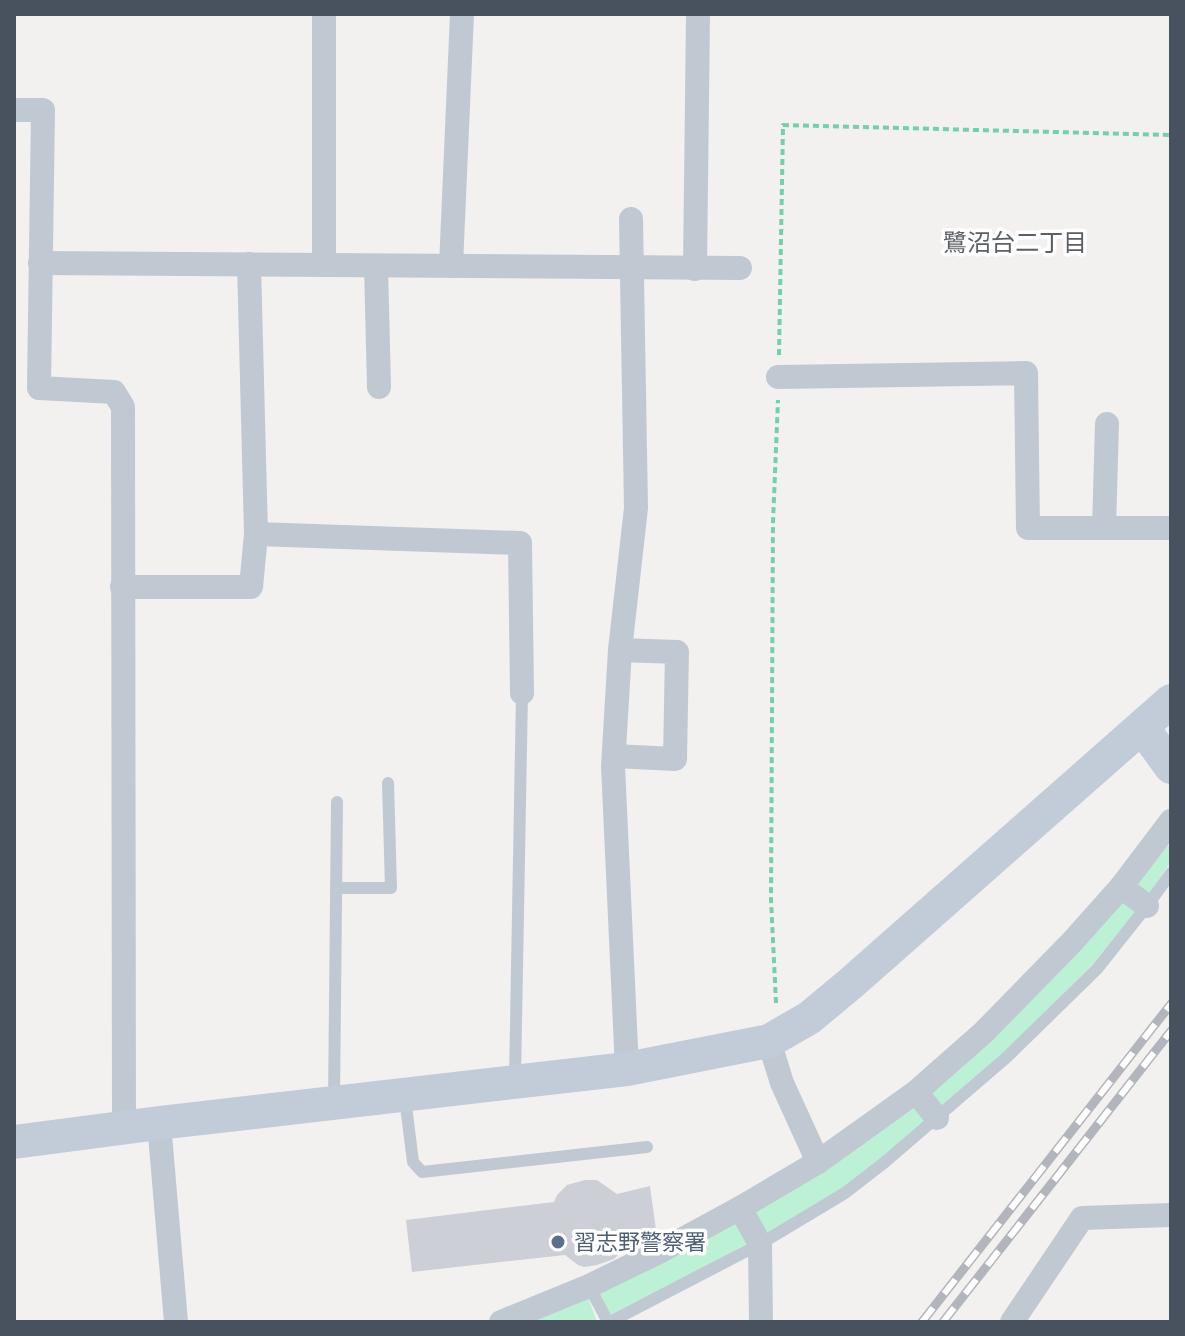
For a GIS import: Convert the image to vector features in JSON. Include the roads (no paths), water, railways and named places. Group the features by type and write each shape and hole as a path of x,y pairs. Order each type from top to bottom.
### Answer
{"street":[{"path":"324,14 324,265"},
{"path":"451,266 462,14"},
{"path":"695,269 698,14"},
{"path":"14,110 43,110 39,388 114,392 123,407 124,1127"},
{"path":"627,1069 614,756 620,650 636,508 631,219"},
{"path":"40,263 740,268"},
{"path":"122,587 251,587 256,534 249,264"},
{"path":"376,266 379,387"},
{"path":"778,377 1026,373 1028,528 1171,528"},
{"path":"1104,528 1107,424"},
{"path":"256,534 520,543 522,693"},
{"path":"614,756 675,759 677,652 620,650"},
{"path":"14,1142 627,1069 773,1039 809,1018 850,984 1171,701"},
{"path":"1142,727 1171,767"},
{"path":"512,1320 659,1252 740,1208 818,1162 916,1092 984,1032 1072,942 1170,827"},
{"path":"1121,887 1147,906"},
{"path":"773,1039 782,1083 818,1162"},
{"path":"916,1092 937,1118"},
{"path":"159,1123 176,1322"},
{"path":"740,1208 760,1244 761,1322"},
{"path":"1020,1319 1082,1218 1171,1215"}],"lane":[{"path":"515,1081 522,693"},
{"path":"336,888 391,888 388,783"},
{"path":"334,1102 337,802"},
{"path":"589,1286 609,1322 760,1244 845,1193 1007,1057 1097,969 1171,873"},
{"path":"404,1094 413,1162 422,1172 647,1147"}],"railway":[{"path":"922,1322 1171,1004"},
{"path":"943,1322 1171,1031"}],"place":[{"name":"習志野警察署","path":"558,1242"}],"district":[{"name":"鷺沼台二丁目","path":"1015,243"}]}
